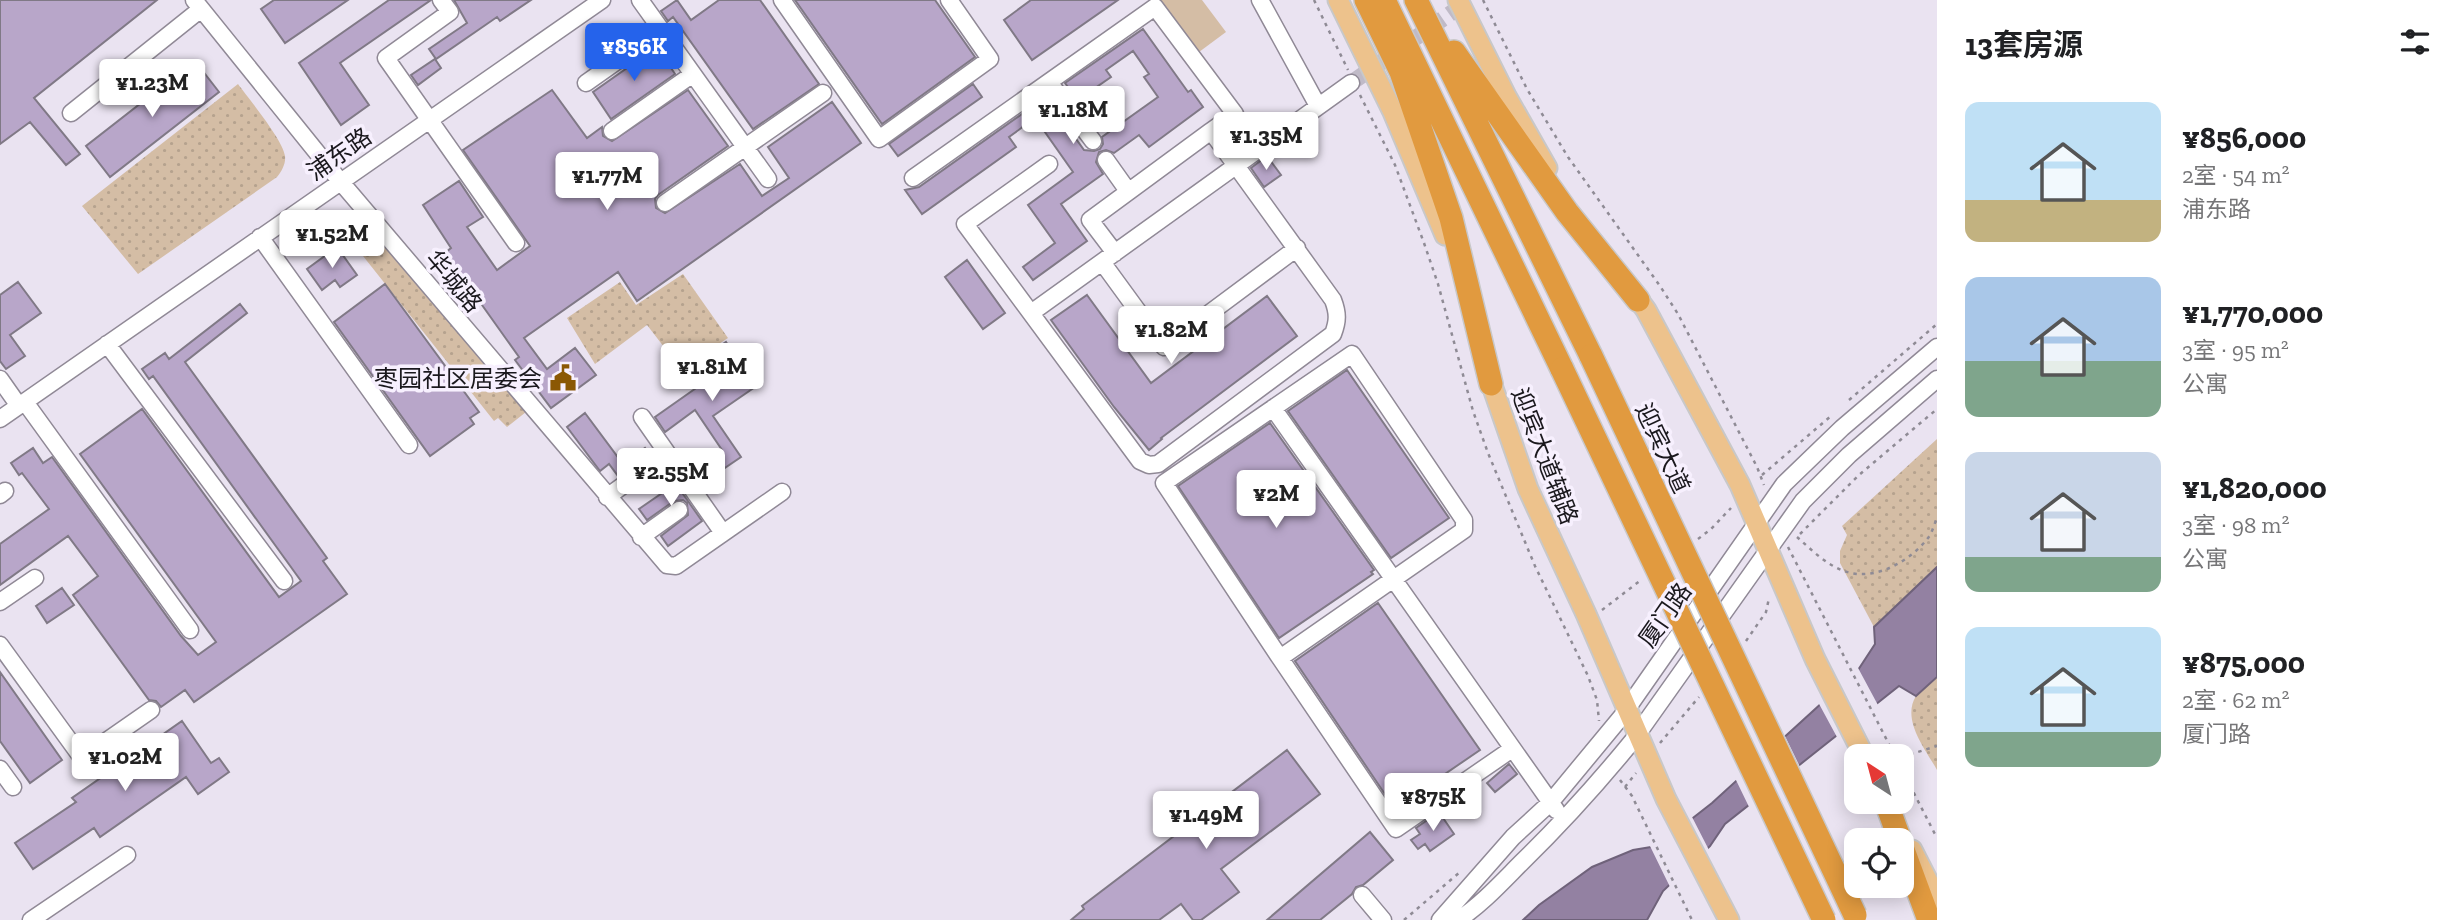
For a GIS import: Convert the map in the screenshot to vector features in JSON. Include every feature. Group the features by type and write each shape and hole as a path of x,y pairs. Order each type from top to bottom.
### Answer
{"highway":[{"path":"1366,0 1401,72 1451,218 1491,384"},
{"path":"1384,0 1825,920"},
{"path":"1418,0 1559,201 1638,299"},
{"name":"迎宾大道","path":"1418,0 1591,356 1856,918"},
{"path":"1914,879 1929,920"}],"main road":[{"name":"迎宾大道辅路","path":"1338,0 1393,112 1438,213 1491,384 1528,489 1666,799 1728,920"},
{"path":"1463,1 1506,96 1564,198 1646,310 1734,474 1815,659 1858,744"},
{"path":"1892,814 1937,898"}],"street":[{"path":"441,0 450,12 386,58 516,243"},
{"name":"浦东路","path":"0,419 602,0"},
{"path":"640,0 768,179"},
{"path":"782,0 879,139 990,59 949,0"},
{"path":"1260,0 1318,106"},
{"path":"71,113 197,4"},
{"name":"华城路","path":"197,4 340,181 656,555 667,565 676,566 723,533"},
{"path":"913,178 1154,7 1235,114 1090,219 1108,257 1164,346 1297,248"},
{"path":"586,83 661,30"},
{"path":"612,131 693,74"},
{"path":"1049,82 1093,141"},
{"path":"1031,313 1236,164 1354,83"},
{"path":"665,203 823,93"},
{"path":"1049,164 965,225 1140,461 1149,465 1158,464 1333,334 1338,323 1333,300 1211,131"},
{"path":"1106,160 1128,191"},
{"path":"260,237 409,445"},
{"path":"107,344 284,581"},
{"name":"厦门路","path":"1440,920 1513,837 1550,803 1627,709 1784,484 1842,428 1937,347"},
{"path":"1280,658 1464,530 1464,520 1352,354 1164,484 1280,658 1395,829 1512,749"},
{"path":"0,379 22,404 190,629"},
{"name":"厦门路","path":"1458,920 1476,908 1563,821 1611,768 1803,501 1849,455 1937,379"},
{"path":"1273,408 1563,821"},
{"path":"642,418 723,533 782,492"},
{"path":"607,497 647,468"},
{"path":"640,537 679,510"},
{"path":"0,602 35,578"},
{"path":"1,649 82,758 150,710"},
{"path":"0,769 13,787"},
{"path":"31,920 127,855"},
{"path":"1362,895 1383,920"}],"path":[{"path":"1314,0 1395,165 1438,284 1473,411 1488,453 1535,566 1597,700 1598,724"},
{"path":"1483,0 1527,89 1568,157 1678,314 1757,467 1771,502"},
{"path":"1937,409 1859,475 1797,537 1825,562 1851,573 1872,574 1892,567 1913,554 1930,537 1937,519"},
{"path":"1781,530 1889,744"},
{"path":"1914,753 1937,746"},
{"path":"1914,793 1937,838"},
{"path":"1642,817 1692,920"}],"shaded area":[{"path":"1154,0 1202,0 1226,32 1195,55"},
{"path":"238,84 283,149 285,161 282,170 277,177 138,274 82,206"},
{"path":"361,212 526,412 507,427 498,418 494,421 340,227"},
{"path":"683,274 728,338 681,369 647,325 595,364 567,318 620,282 636,305"},
{"path":"1937,439 1937,567 1874,627 1840,563 1840,551 1847,535 1842,526"},
{"path":"1937,567 1937,677 1916,696 1899,686 1725,824 1710,846 1663,891 1647,920 1523,920 1539,905 1592,867 1633,850 1657,846 1712,803 1858,670 1875,644 1874,627"},
{"path":"1937,677 1937,770 1917,734 1911,715 1916,696"}],"pier":[{"path":"1857,666 1879,707 1838,739 1818,702"},
{"path":"1784,734 1801,769 1750,809 1735,778"},
{"path":"1691,815 1710,852 1671,889 1649,844 1656,843"}],"building":[{"path":"0,0 157,0 34,98 80,154 66,165 30,122 0,144"},
{"path":"274,0 348,0 285,43 261,9"},
{"path":"389,0 431,0 340,63 369,105 341,125 299,63"},
{"path":"454,0 531,0 500,21 497,17 436,59 429,49 467,23"},
{"path":"677,0 691,20 719,0 760,0 819,84 753,129 673,17 668,21 661,11"},
{"path":"795,0 935,0 975,57 882,124"},
{"path":"1031,0 1118,0 1032,60 1004,20"},
{"path":"1143,29 1188,92 1191,90 1203,107 1149,147 1139,135 1114,153 1106,150 1099,152 1096,162 1103,174 1061,204 1087,241 1033,280 1023,267 1055,243 1028,205 1073,172 1035,118 1009,137 1016,147 922,214 905,190 919,187 1046,97 1084,150 1100,149 1103,144 1102,137 1158,97 1144,77 1149,74 1133,51 1106,70 1111,77 1082,97 1076,88 1071,91 1065,83"},
{"path":"657,47 675,74 611,119 593,92"},
{"path":"435,59 441,68 418,85 411,75"},
{"path":"195,61 219,92 110,177 86,146"},
{"path":"973,84 982,97 898,156 889,144"},
{"path":"552,90 587,138 602,127 603,136 612,141 688,90 728,146 658,195 655,199 656,208 665,213 740,164 762,196 789,178 768,147 832,102 861,143 637,301 618,272 524,338 547,369 575,348 596,375 551,408 515,360 519,357 445,253 451,248 423,205 459,181 483,217 467,227 497,270 530,246 463,150"},
{"path":"1242,121 1255,139 1240,150 1228,132"},
{"path":"1267,156 1281,175 1264,187 1251,168"},
{"path":"337,247 357,275 340,287 335,280 322,290 307,269"},
{"path":"967,260 1005,313 983,329 945,277"},
{"path":"18,282 41,313 10,335 25,356 6,369 0,361 0,295"},
{"path":"385,284 479,412 470,418 474,424 430,456 334,322"},
{"path":"1087,295 1151,383 1267,296 1297,336 1161,438 1149,450 1051,320"},
{"path":"240,304 247,313 185,362 327,558 323,561 347,594 194,702 185,690 161,707 156,701 149,700 73,595 98,576 68,536 0,585 0,544 49,509 22,473 19,475 11,463 33,448 43,463 52,457 181,636 198,655 216,642 80,454 142,409 279,597 301,581 153,376 149,379 142,369 165,353 169,359"},
{"path":"726,342 755,387 713,416 741,457 704,482 695,469 722,450 695,410 665,432 655,417 699,386 688,368"},
{"path":"1347,370 1449,518 1391,558 1288,411"},
{"path":"585,413 623,464 645,448 652,457 641,459 618,476 609,464 600,471 567,427"},
{"path":"1270,423 1374,570 1371,572 1373,574 1279,638 1178,486"},
{"path":"664,467 702,521 668,546 661,536 688,515 687,503 683,500 674,501 647,520 639,509 665,491 654,475"},
{"path":"62,588 74,605 47,623 36,606"},
{"path":"1378,603 1480,750 1423,789 1427,795 1404,811 1400,805 1395,809 1295,661"},
{"path":"0,672 62,760 30,783 0,741"},
{"path":"182,721 211,763 219,758 229,772 198,794 186,777 100,837 94,828 33,869 15,843 76,802 72,798"},
{"path":"1287,750 1320,794 1221,869 1239,892 1201,920 1193,920 1181,904 1159,920 1071,920 1084,909 1082,906"},
{"path":"1509,764 1517,774 1495,792 1487,783"},
{"path":"1439,812 1454,834 1430,851 1425,844 1418,849 1411,840 1420,834 1416,828"},
{"path":"1370,832 1393,860 1363,885 1356,887 1352,894 1320,920 1267,920"}],"tunnel":[{"path":"1351,83 1464,4"}],"place":[{"name":"枣园社区居委会","path":"563,378"}]}
